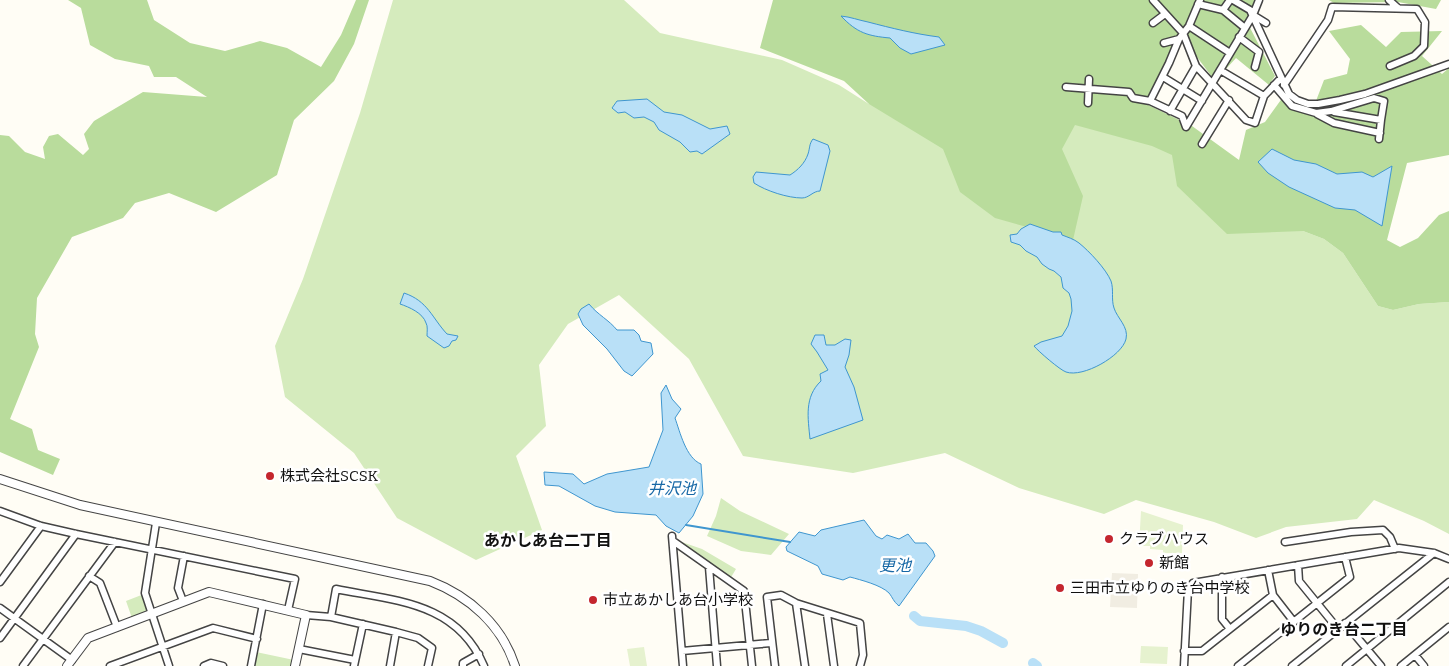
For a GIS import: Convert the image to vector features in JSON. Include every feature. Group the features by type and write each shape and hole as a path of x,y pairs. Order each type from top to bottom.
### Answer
{"street":[{"path":"1153,0 1181,36 1196,66 1213,82 1246,120 1256,123 1264,96 1274,85 1282,81 1328,20 1332,7 1417,9 1425,22 1424,46 1414,56 1390,66"},
{"path":"1223,10 1231,0 1250,10 1288,94 1308,104 1318,104 1365,94 1449,64"},
{"path":"1066,87 1129,92 1133,98 1150,102 1182,116 1186,127 1253,15 1259,0"},
{"path":"1389,0 1398,8"},
{"path":"1150,102 1170,63 1181,36 1189,26 1199,2 1223,10 1245,28"},
{"path":"1153,23 1165,14"},
{"path":"1253,15 1266,23"},
{"path":"1189,26 1230,53"},
{"path":"1164,43 1181,36"},
{"path":"1239,38 1259,52 1255,68"},
{"path":"1162,59 1170,63"},
{"path":"1170,111 1196,66"},
{"path":"1220,70 1264,96"},
{"path":"1163,77 1202,101"},
{"path":"1088,104 1089,80"},
{"path":"1274,85 1292,106 1316,113 1334,123 1380,136 1384,101 1374,98 1331,112"},
{"path":"1202,144 1229,100"},
{"path":"1358,115 1361,103"},
{"path":"1316,113 1331,112 1382,120"},
{"path":"0,479 80,505 156,523 406,575 443,586 468,601 489,621 507,646 515,666"},
{"path":"0,511 41,526 295,579 288,610"},
{"path":"156,523 145,593 169,666"},
{"path":"0,582 41,526"},
{"path":"1285,542 1351,532 1383,530 1390,538 1395,549"},
{"path":"0,638 76,534"},
{"path":"683,666 673,538 709,567 744,591 752,666"},
{"path":"23,666 115,542"},
{"path":"1184,666 1188,589 1193,582 1395,549 1410,549 1434,553 1449,559"},
{"path":"1292,666 1434,553"},
{"path":"183,601 178,588 184,556"},
{"path":"1238,666 1350,577 1346,557"},
{"path":"1298,565 1299,581 1338,629"},
{"path":"709,567 717,666"},
{"path":"1268,570 1273,595 1294,622"},
{"path":"89,576 100,583 117,627"},
{"path":"1222,577 1222,619 1230,629"},
{"path":"1346,666 1449,582"},
{"path":"331,617 336,589 409,603 434,611 463,633 479,654 484,666"},
{"path":"0,608 43,639 69,663 88,638 209,592 306,615 331,617 363,624 418,638 432,648 428,666"},
{"path":"1184,651 1202,651 1273,595"},
{"path":"775,666 767,597 781,596 827,614 860,624 863,656 860,666"},
{"path":"796,603 805,666"},
{"path":"251,666 264,604"},
{"path":"827,614 834,666"},
{"path":"296,666 306,615"},
{"path":"1345,623 1381,666"},
{"path":"299,649 355,663 363,624"},
{"path":"1401,666 1449,627"},
{"path":"110,666 213,628 256,640"},
{"path":"390,666 396,632"},
{"path":"682,651 771,643"},
{"path":"462,666 463,663 479,654"},
{"path":"1415,655 1424,666"},
{"path":"204,666 212,663 223,666"}],"green space":[{"path":"68,0 147,0 154,20 190,43 225,51 260,41 287,48 321,67 341,35 356,0 369,0 354,44 334,81 294,120 277,175 216,212 169,193 135,203 123,218 72,237 37,298 35,334 39,347 10,419 32,429 38,450 60,459 53,475 0,452 0,135 9,136 25,152 45,159 43,147 49,136 58,134 83,155 89,149 84,134 94,121 143,92 207,97 176,77 154,77 149,66 115,59 90,45 81,8"},
{"path":"393,0 624,0 660,33 782,60 839,85 869,104 1048,103 1239,160 1303,231 1324,239 1343,253 1378,306 1393,310 1419,304 1449,302 1449,534 1424,521 1374,500 1357,519 1286,527 1256,538 1214,522 1136,500 1104,514 1019,488 945,453 853,473 743,456 689,359 619,295 568,324 539,365 546,426 516,456 542,530 476,560 397,518 354,453 285,397 275,346 303,279 360,113"},
{"path":"773,0 1260,0 1247,22 1275,76 1269,85 1236,58 1215,81 1182,37 1144,103 1192,126 1239,160 1246,130 1265,122 1283,97 1311,114 1324,80 1347,74 1350,59 1329,31 1361,25 1386,47 1401,32 1442,31 1422,56 1442,74 1449,68 1449,155 1407,163 1387,240 1400,247 1418,238 1439,215 1449,211 1449,302 1419,304 1393,310 1378,306 1343,253 1324,239 1303,231 1227,234 1177,186 1172,155 1152,146 1075,125 1062,149 1083,196 1073,240 995,218 960,192 943,149 869,104 844,81 760,48"},
{"path":"1329,0 1441,0 1436,9 1398,2 1334,3"},
{"path":"721,498 740,511 789,534 771,555 741,551 707,536 716,516"},
{"path":"1141,511 1183,525 1182,553 1163,553 1163,550 1150,549 1150,546 1139,546"},
{"path":"676,540 702,549 736,569 730,579"},
{"path":"144,594 152,613 133,621 126,601"},
{"path":"1141,646 1168,647 1167,664 1140,663"},
{"path":"644,647 647,666 630,666 627,649"},
{"path":"256,652 294,660 293,666 253,666"}],"shaded area":[{"path":"1112,573 1138,574 1137,608 1110,607"}],"water":[{"path":"841,16 903,31 939,37 945,45 911,54 900,48 890,38 863,33"},
{"path":"647,99 664,112 682,115 710,129 727,126 730,134 702,154 697,151 690,152 680,142 659,130 654,122 644,117 634,118 625,112 618,113 612,108 617,101"},
{"path":"813,139 828,145 830,151 820,191 804,198 796,198 771,191 754,183 753,177 756,172 790,175 793,173 805,160"},
{"path":"1272,149 1294,160 1316,164 1337,174 1362,172 1373,177 1392,166 1382,226 1355,210 1335,208 1289,187 1268,173 1258,162"},
{"path":"1030,224 1053,232 1061,232 1062,235 1077,242 1097,260 1111,281 1114,308 1126,330 1126,339 1123,346 1110,358 1091,369 1082,372 1066,372 1034,346 1062,336 1068,326 1072,311 1071,299 1069,293 1063,288 1061,277 1020,245 1011,242 1010,235 1017,234 1021,229"},
{"path":"404,293 412,296 424,305 447,334 458,336 456,340 444,348 427,336 427,326 422,316 400,304"},
{"path":"589,304 617,330 634,330 639,335 641,341 651,343 653,354 632,376 624,371 607,349 583,325 578,314 581,309"},
{"path":"815,335 824,335 826,345 835,345 845,339 851,340 845,367 854,387 863,420 810,439 808,408 812,394 821,381 820,374 828,370 811,344"},
{"name":"井沢池","path":"666,385 672,399 681,409 675,418 684,444 691,456 701,464 703,494 693,516 679,533 666,526 656,515 615,512 595,506 559,486 545,485 544,472 573,474 584,484 607,474 649,467 663,430 661,393"},
{"name":"更池","path":"864,520 876,536 882,539 887,535 899,539 908,534 915,543 926,543 933,551 935,556 899,606 889,593 871,583 850,577 843,580 822,574 818,566 787,551 786,547 799,532 815,536 821,530"}],"waterway":[{"path":"686,525 790,542"},
{"path":"914,616 920,621 966,626 981,631 1003,643"},
{"path":"1033,663 1037,666"}],"place":[{"name":"株式会社SCSK","path":"270,476"},
{"name":"クラブハウス","path":"1109,539"},
{"name":"新館","path":"1149,563"},
{"name":"三田市立ゆりのき台中学校","path":"1060,588"},
{"name":"市立あかしあ台小学校","path":"593,600"}],"district":[{"name":"あかしあ台二丁目","path":"548,540"},
{"name":"ゆりのき台二丁目","path":"1344,629"}]}
